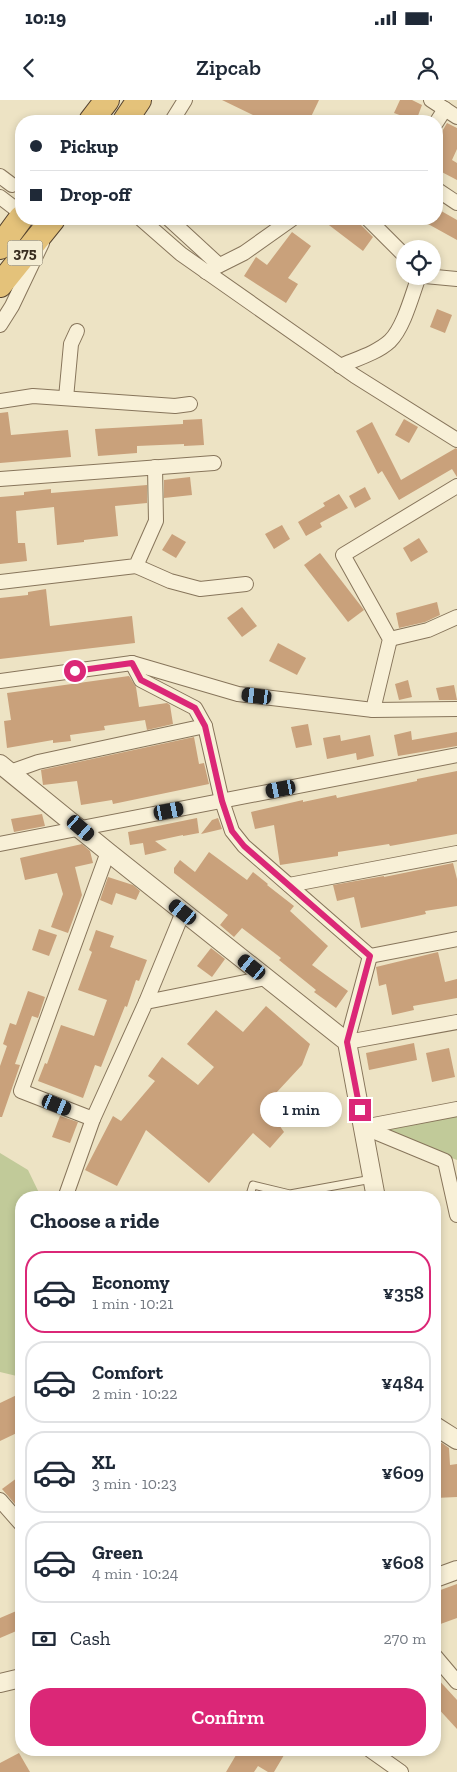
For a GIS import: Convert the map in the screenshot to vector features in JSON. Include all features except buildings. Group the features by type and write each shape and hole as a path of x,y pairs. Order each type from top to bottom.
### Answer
{"highway":[{"path":"95,115 106,100"},
{"path":"129,115 139,100"},
{"name":"375","path":"0,247 16,225"},
{"name":"375","path":"0,285 48,225"}],"street":[{"path":"175,115 184,100"},
{"path":"431,100 451,113"},
{"path":"0,176 12,185"},
{"path":"443,194 457,203"},
{"path":"0,197 15,208"},
{"path":"0,324 12,306 36,259 50,225"},
{"path":"148,225 181,254 340,366 457,440"},
{"path":"176,225 219,265"},
{"path":"206,272 244,253 284,225"},
{"path":"374,225 396,247"},
{"path":"441,278 457,279"},
{"path":"340,366 376,350 389,341 398,331 415,285"},
{"path":"66,398 71,344 77,331"},
{"path":"0,401 33,396 175,406 190,404"},
{"path":"0,479 214,463"},
{"path":"136,566 156,521 155,467"},
{"path":"373,710 390,639 343,554 457,486"},
{"path":"0,582 136,566 170,581 200,589 246,584"},
{"path":"390,639 428,630 457,617"},
{"path":"132,663 141,680 195,708 205,726 222,801 232,831 244,846 370,956"},
{"path":"0,681 132,663 238,694 373,710 457,709"},
{"path":"5,768 205,726"},
{"path":"0,844 457,755"},
{"path":"5,768 347,1042 457,1022"},
{"path":"92,1119 21,1091 108,852"},
{"path":"290,885 457,853"},
{"path":"67,1191 92,1119 146,1002 183,912"},
{"path":"370,956 457,939"},
{"path":"370,956 347,1042 375,1191"},
{"path":"146,1002 266,978"},
{"path":"363,1127 457,1109"},
{"path":"363,1127 445,1161 457,1216"},
{"path":"441,1430 457,1440"},
{"path":"0,1500 15,1517"},
{"path":"441,1576 457,1570"},
{"path":"441,1660 452,1667 457,1682"},
{"path":"0,1683 15,1679"},
{"path":"378,1756 401,1772"}],"lane":[{"path":"306,1191 372,1179"},
{"path":"251,1191 253,1185 278,1191"}],"green space":[{"path":"457,1113 457,1160 386,1132 391,1128"},
{"path":"0,1153 28,1170 38,1191 15,1191 15,1376 0,1372"}],"route":[{"path":"75,671 132,663 141,680 195,708 205,726 222,801 232,831 244,846 370,956 347,1042 360,1110"}]}
